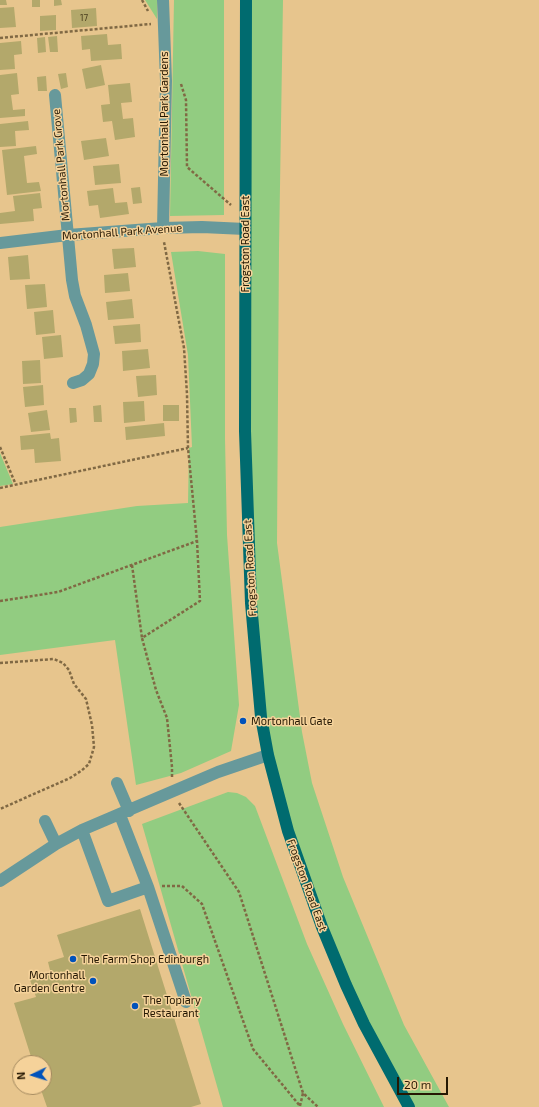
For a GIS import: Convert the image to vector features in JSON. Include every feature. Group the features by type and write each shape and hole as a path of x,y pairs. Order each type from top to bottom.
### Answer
{"main road":[{"name":"Frogston Road East","path":"246,0 245,431 251,603 262,717 268,756 288,830 329,945 364,1024 409,1107"}],"street":[{"name":"Mortonhall Park Gardens","path":"163,0 166,81 163,228"},
{"name":"Mortonhall Park Grove","path":"55,95 70,264 75,296 86,324 94,354 94,364 89,374 82,380 73,383"},
{"name":"Mortonhall Park Avenue","path":"0,243 68,235 163,228 202,227 245,229"},
{"path":"0,880 56,844 82,830 218,772 268,756"},
{"path":"117,783 124,813 186,1002"},
{"path":"45,821 56,844"},
{"path":"82,830 108,901 148,887"}],"path":[{"path":"0,38 156,23 164,39"},
{"path":"180,80 186,100 187,167 245,216"},
{"path":"142,638 200,601 197,541 188,448 184,348 166,253 163,228"},
{"path":"0,448 16,485"},
{"path":"0,488 188,448"},
{"path":"0,601 58,592 197,541"},
{"path":"132,565 142,638 156,690 167,718 172,767 171,792 239,892 303,1093 318,1107"},
{"path":"0,663 54,659 63,663 69,670 74,684 86,699 92,724 94,743 89,764 81,771 70,778 0,810"},
{"path":"148,887 182,886 202,904 253,1049 299,1106"},
{"path":"299,1106 303,1093"}],"green space":[{"path":"145,0 157,0 157,19"},
{"path":"174,0 224,0 224,215 170,216"},
{"path":"246,0 283,0 279,248 277,543 302,732 312,783 343,877 404,1025 449,1107 409,1107 374,1043 288,831 257,676 245,216"},
{"path":"198,251 225,254 225,439 227,535 239,705 231,751 181,773 136,785 115,640 0,655 0,527 137,506 188,503 189,448 192,447 188,355 171,252"},
{"path":"0,453 13,484 0,486"},
{"path":"228,792 237,793 246,797 255,806 307,944 343,1024 384,1107 223,1107 142,824"}],"building":[{"path":"0,0 6,0 7,5 0,5"},
{"path":"32,0 40,0 40,7 32,7"},
{"path":"54,0 61,0 62,5 54,6"},
{"path":"14,7 16,27 0,28 0,8"},
{"path":"96,8 97,26 72,28 71,10"},
{"path":"56,15 56,30 40,31 40,16"},
{"path":"107,34 108,45 121,44 122,59 91,61 90,49 82,50 81,36"},
{"path":"57,36 58,52 50,52 48,37"},
{"path":"45,37 46,52 38,53 37,38"},
{"path":"21,41 22,54 14,55 15,69 0,70 0,43"},
{"path":"101,65 105,85 86,89 82,69"},
{"path":"17,73 19,94 11,95 13,110 25,109 25,116 0,118 0,75"},
{"path":"66,73 68,87 61,89 58,74"},
{"path":"46,76 47,91 38,91 37,77"},
{"path":"130,83 132,102 121,103 123,119 133,118 135,137 115,140 112,121 103,122 101,105 110,104 108,85"},
{"path":"28,121 29,130 15,131 16,146 0,147 0,124"},
{"path":"106,138 109,156 84,160 81,141"},
{"path":"36,146 37,154 24,156 27,183 39,182 41,191 7,195 2,150"},
{"path":"119,164 121,183 95,185 93,166"},
{"path":"140,187 142,203 133,204 131,188"},
{"path":"113,188 115,203 127,202 129,214 100,218 98,205 89,206 87,191"},
{"path":"40,193 42,208 33,209 34,221 0,224 0,213 15,211 13,196"},
{"path":"134,248 136,267 114,269 112,249"},
{"path":"28,255 30,279 10,280 8,257"},
{"path":"128,273 130,291 105,293 104,275"},
{"path":"45,284 47,307 27,309 25,285"},
{"path":"132,299 134,318 108,320 106,302"},
{"path":"53,310 55,333 36,335 34,312"},
{"path":"140,324 141,342 115,344 113,326"},
{"path":"61,335 63,357 44,359 42,337"},
{"path":"148,349 150,368 123,371 122,351"},
{"path":"40,360 41,383 23,384 22,361"},
{"path":"156,375 157,395 138,397 136,376"},
{"path":"43,385 44,405 25,407 23,387"},
{"path":"144,401 145,421 124,423 123,402"},
{"path":"101,405 102,422 94,422 93,406"},
{"path":"163,405 179,405 179,421 163,421"},
{"path":"69,408 76,408 77,422 70,423"},
{"path":"47,410 50,430 31,432 28,413"},
{"path":"164,423 165,436 126,440 125,427"},
{"path":"50,433 51,439 59,438 61,461 35,463 34,449 21,450 20,436"},
{"path":"140,909 201,1104 191,1107 47,1107 43,1095 52,1095 52,1055 30,1055 14,1003 36,997 30,980 51,974 48,962 64,957 57,935"}],"place":[{"name":"Mortonhall Gate","path":"243,721"},
{"name":"The Farm Shop Edinburgh","path":"73,959"},
{"name":"Mortonhall Garden Centre","path":"93,981"},
{"name":"The Topiary Restaurant","path":"135,1006"}]}
